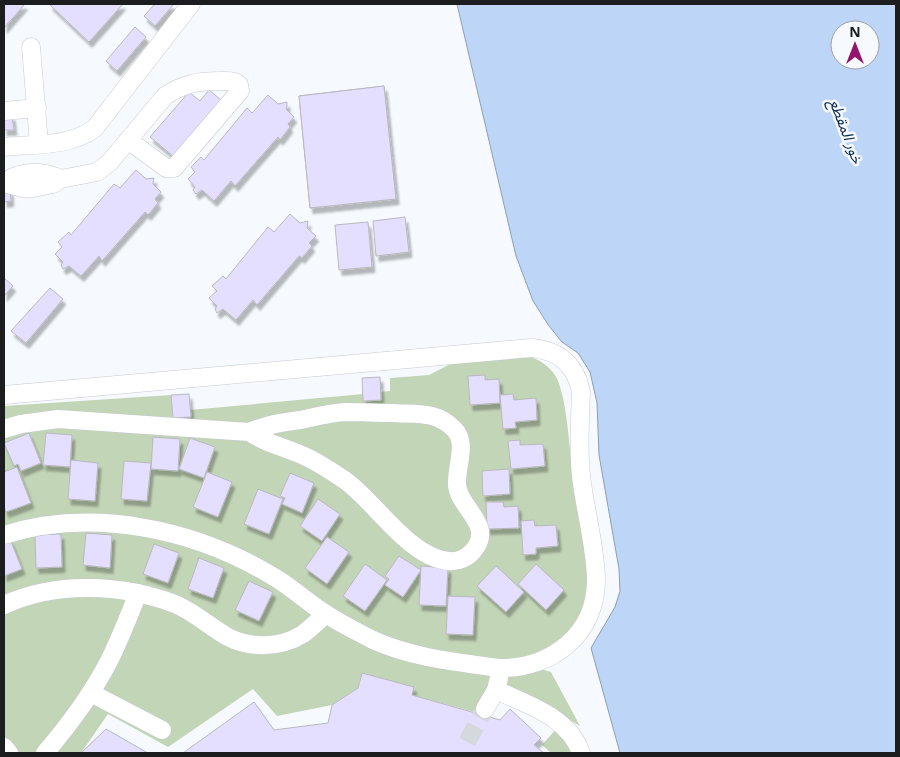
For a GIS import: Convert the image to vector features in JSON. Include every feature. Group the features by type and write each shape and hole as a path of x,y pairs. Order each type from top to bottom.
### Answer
{"lane":[{"path":"4,147 73,140 84,136 94,129 191,4"},
{"path":"31,47 39,144"},
{"path":"4,183 22,174 33,172 42,172 61,179 97,172 109,163 128,140 165,96 176,89 198,82 234,81 240,85 240,91 174,168 166,168 128,140"},
{"path":"4,111 36,108"},
{"path":"4,394 531,348 552,352 569,364 579,382 581,392 579,461 595,568 595,592 589,614 583,626 567,646 557,654 533,664 499,668 451,662 404,651 373,639 326,614 295,591 255,566 206,544 181,537 136,527 89,523 47,525 4,535"},
{"path":"4,429 37,422 66,419 249,432 277,423 344,412 431,416 439,418 454,428 460,437 457,490 478,523 480,535 478,543 469,555 456,561 443,560 430,554 409,541 362,494 333,473 299,453 261,439 249,432"},
{"path":"4,605 30,596 60,591 107,589 138,593 186,609 228,637 253,645 265,645 290,640 311,627 326,614"},
{"path":"45,753 91,693 116,647 138,593"},
{"path":"485,709 496,690 499,668"},
{"path":"496,690 552,718 574,737 582,753"},
{"path":"91,693 162,730"},
{"path":"4,747 10,753"}],"green space":[{"path":"524,354 539,361 552,371 561,391 566,415 573,475 587,552 586,591 578,618 563,636 543,649 499,668 482,714 412,695 413,687 362,673 358,688 332,705 277,716 253,689 168,747 108,714 81,753 4,753 4,406 171,395 173,418 190,410 363,394 363,401 381,400 380,392 390,391 390,378 429,375 462,358"},
{"path":"531,666 551,672 580,726 542,704 504,688 507,676"},
{"path":"558,727 577,753 551,753 542,745"}],"water":[{"name":"خور المقطع","path":"457,4 896,4 896,753 620,753 591,648 615,607 620,591 619,569 599,455 597,403 590,372 578,353 562,342 549,326 533,301 516,256"}],"building":[{"path":"4,4 25,4 4,28"},
{"path":"49,4 123,4 89,42"},
{"path":"155,4 174,4 155,26 144,16"},
{"path":"135,27 146,37 117,71 106,61"},
{"path":"384,86 396,199 310,208 299,96","holes":["352,101 361,190 342,192 340,170 353,168 348,123 335,123 333,104"]},
{"path":"384,86 396,199 310,208 299,96"},
{"path":"209,90 221,100 173,156 150,137 189,92 200,101"},
{"path":"268,95 278,104 287,102 286,109 294,117 288,124 290,127 280,140 278,137 235,186 231,181 214,201 202,190 196,194 193,190 195,187 188,179 195,172 191,167 201,157 204,160 247,108 252,113"},
{"path":"12,115 14,130 4,130 4,116"},
{"path":"136,170 146,179 154,178 153,184 161,192 155,199 158,203 148,215 145,212 102,261 99,256 81,276 69,266 63,269 61,265 63,262 55,254 62,247 58,242 69,232 71,235 114,184 120,188"},
{"path":"4,190 10,190 11,201 4,202"},
{"path":"290,214 300,223 308,221 307,228 316,236 309,243 312,246 302,258 299,256 257,305 253,300 236,320 223,309 217,313 215,309 217,306 209,298 217,291 212,286 223,276 226,279 268,227 274,232"},
{"path":"405,217 409,252 376,256 373,221"},
{"path":"368,222 372,267 339,270 335,225"},
{"path":"4,278 13,286 4,296"},
{"path":"50,288 63,299 26,343 11,331"},
{"path":"485,375 485,380 499,379 500,403 470,405 468,376"},
{"path":"380,377 381,400 363,401 362,378"},
{"path":"189,394 191,417 173,418 171,395"},
{"path":"513,394 514,400 536,398 537,420 515,422 516,428 503,429 500,395"},
{"path":"29,433 41,463 21,471 18,464 14,466 4,443"},
{"path":"46,433 72,435 70,467 43,465"},
{"path":"153,437 180,439 178,471 151,469"},
{"path":"190,438 215,447 204,478 179,469"},
{"path":"520,440 520,445 543,444 545,466 511,469 508,441"},
{"path":"71,460 98,463 95,501 68,499"},
{"path":"124,461 151,463 147,501 121,499"},
{"path":"17,467 31,503 6,512 4,507 4,472"},
{"path":"509,469 510,494 483,496 482,471"},
{"path":"207,472 232,482 218,517 193,507"},
{"path":"290,473 314,483 302,513 282,504 285,498 280,496"},
{"path":"258,489 283,499 269,534 244,524"},
{"path":"318,499 340,514 322,541 300,526"},
{"path":"486,502 503,502 504,507 518,506 519,528 487,529"},
{"path":"534,520 535,526 556,525 558,546 536,548 536,554 523,555 521,521"},
{"path":"86,533 112,535 110,568 83,565"},
{"path":"61,534 62,567 36,568 35,535"},
{"path":"327,537 349,552 327,584 305,568"},
{"path":"10,539 22,569 4,576 4,542"},
{"path":"154,544 179,553 168,583 143,574"},
{"path":"399,556 421,570 403,597 385,585 389,579 385,576"},
{"path":"199,558 224,568 213,598 188,589"},
{"path":"365,564 387,580 365,611 343,596"},
{"path":"536,564 564,590 546,610 518,584"},
{"path":"421,566 448,568 446,606 419,605"},
{"path":"496,566 524,592 506,612 477,586"},
{"path":"249,581 273,592 259,621 235,610"},
{"path":"448,596 475,597 473,635 446,634"},
{"path":"362,673 414,687 412,695 500,720 510,709 541,738 534,745 544,753 183,753 254,702 274,730 328,723 332,705 358,688"},
{"path":"106,729 148,753 81,753"}],"tunnel":[{"path":"467,742 485,709"}]}
